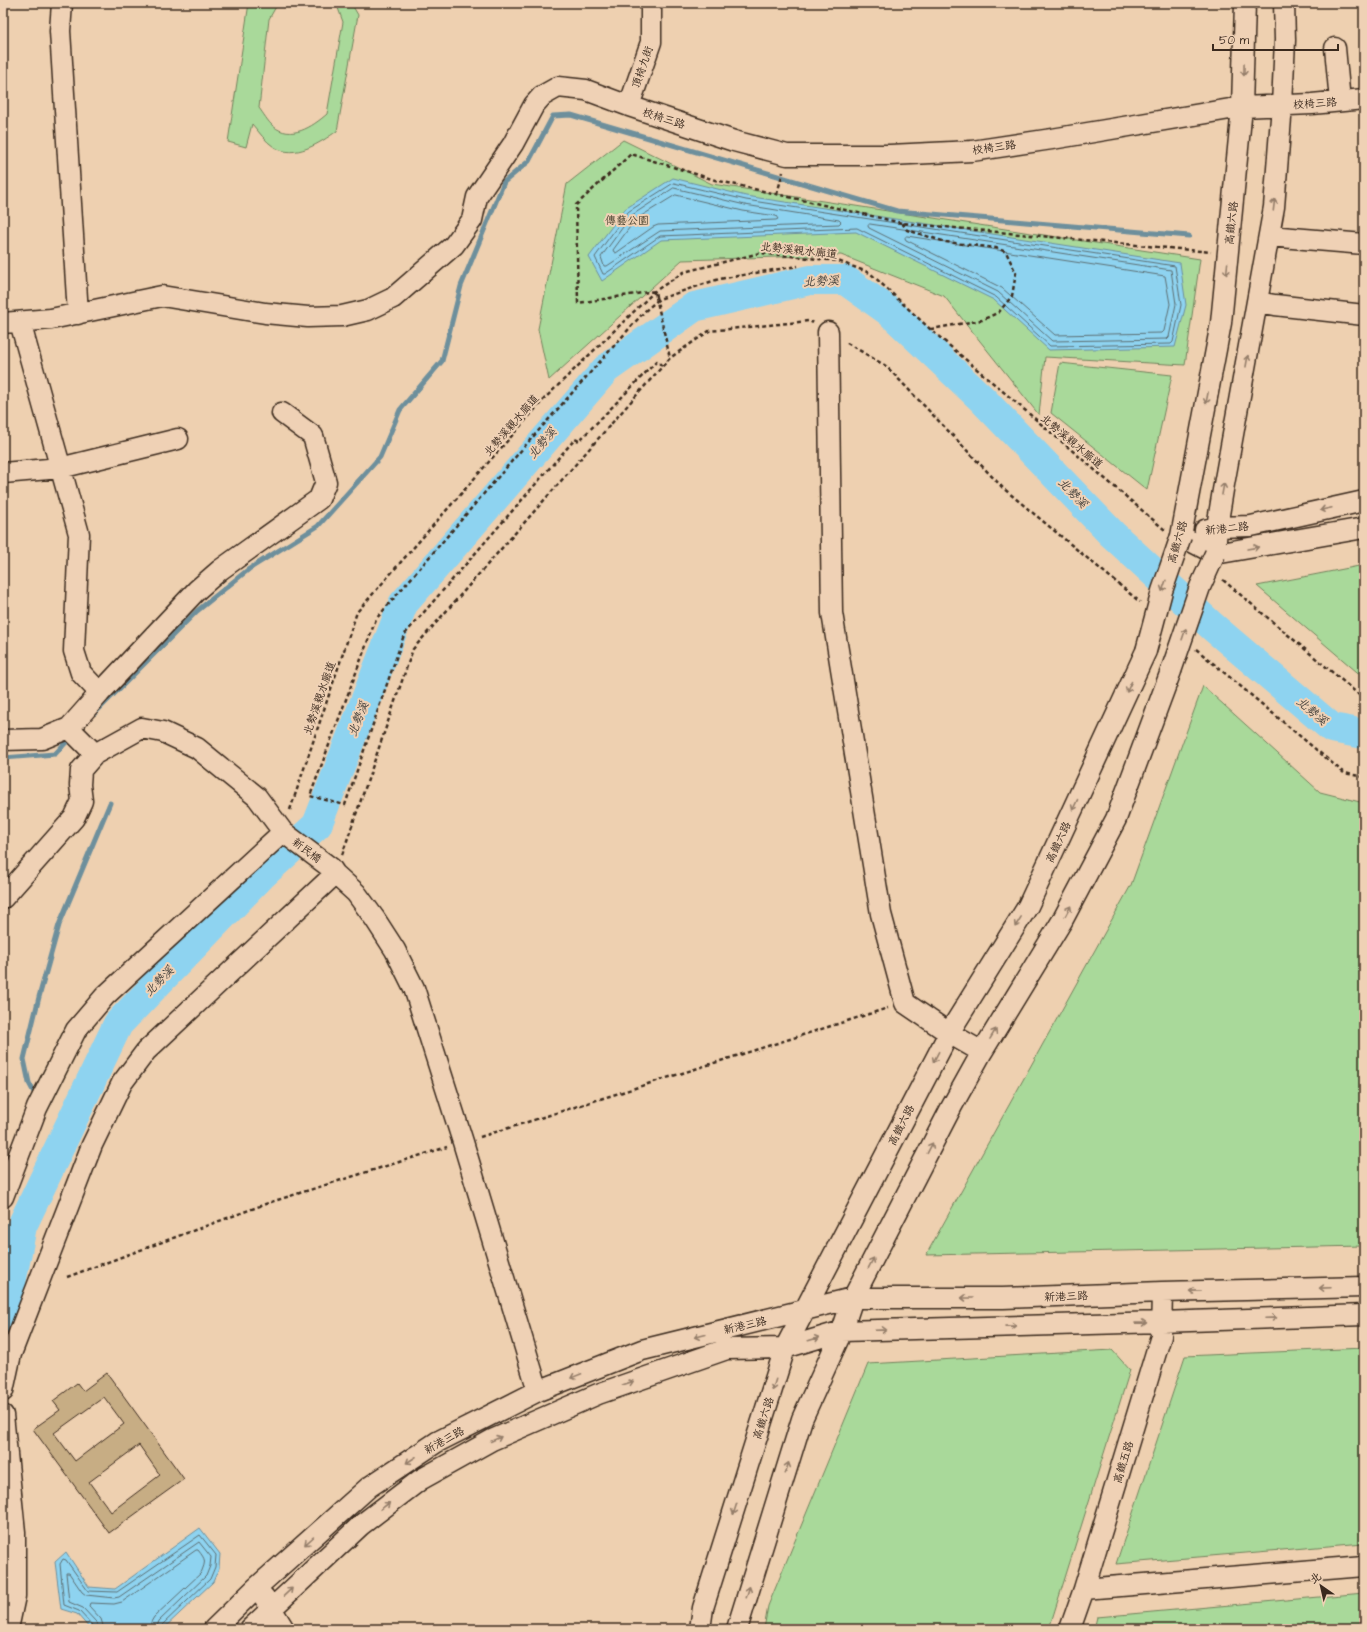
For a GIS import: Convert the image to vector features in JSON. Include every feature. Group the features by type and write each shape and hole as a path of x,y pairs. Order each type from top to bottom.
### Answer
{"street":[{"path":"62,3 60,31 78,314"},
{"name":"頂椅九街","path":"629,106 651,42 652,3"},
{"name":"高鐵六路","path":"700,1629 703,1608 785,1348 949,1033 1028,906 1146,651 1175,534 1221,323 1242,107 1245,3"},
{"path":"737,1629 802,1419 842,1331 853,1298 952,1106 982,1052 1062,921 1116,819 1171,671 1200,587 1215,554 1217,527 1274,207 1282,105 1285,40 1284,3"},
{"path":"1334,48 1340,101"},
{"name":"校椅三路","path":"12,323 78,314 162,296 265,313 308,317 342,316 368,310 393,298 454,245 472,220 477,197 513,144 534,105 542,96 558,87 586,90 734,141 787,155 890,155 972,151 1242,107 1364,99"},
{"path":"1269,236 1364,244"},
{"path":"1257,302 1364,315"},
{"path":"12,323 73,508 79,534 74,651 81,673 100,693"},
{"path":"828,332 832,613 881,914 905,1003 949,1033 982,1052"},
{"path":"3,740 42,740 73,732 100,693 197,590 220,570 319,499 326,482 313,436 282,413"},
{"path":"3,473 60,468 178,439"},
{"name":"新港二路","path":"1175,534 1217,527 1251,526 1364,501"},
{"name":"新港二路","path":"1175,534 1215,554 1364,528"},
{"name":"新民橋","path":"3,898 74,818 82,801 80,785 81,770 95,754 142,728 163,732 197,748 257,798 283,832 333,871 356,893 395,950 414,988 463,1142 538,1391"},
{"path":"73,732 95,754"},
{"path":"3,1197 37,1108 76,1030 105,996 283,832"},
{"path":"3,1391 11,1354 36,1289 92,1145 122,1083 146,1051 333,871"},
{"name":"新港三路","path":"214,1629 257,1587 369,1487 437,1442 538,1391 642,1350 853,1298 1003,1298 1364,1287"},
{"name":"高鐵五路","path":"1070,1629 1084,1589 1161,1336 1162,1292"},
{"name":"新港三路","path":"250,1629 361,1525 420,1480 492,1440 598,1394 727,1349 785,1348 842,1331 1364,1315"},
{"path":"3,1416 14,1532 15,1596 8,1629"},
{"path":"1084,1589 1364,1566"},
{"path":"257,1587 272,1608 284,1629"}],"path":[{"path":"670,358 655,291 578,303 576,205 631,154 715,180 902,223 1214,252"},
{"path":"777,194 787,155"},
{"path":"902,223 907,230 946,242 996,248 1006,252 1016,274 1012,296 999,312 982,320 930,329"},
{"name":"北勢溪親水廊道","path":"283,832 357,612 545,398 655,291 684,272 760,253 838,261 870,273 930,329 1175,534"},
{"path":"662,366 657,362 579,441 575,439 404,635 345,805 310,796 376,619 524,447 645,311 660,298 718,279 798,266"},
{"path":"333,871 413,649 662,366 670,358 709,331 809,321 886,366 1004,488 1143,605"},
{"path":"1222,580 1364,699"},
{"path":"1192,646 1344,772 1364,777"},
{"path":"67,1277 271,1202 905,1003"}],"green space":[{"path":"249,3 278,3 269,19 259,108 273,126 287,132 294,132 308,127 327,114 343,22 338,8 334,3 351,3 358,15 337,131 315,145 299,151 282,151 271,145 252,124 246,147 228,142"},
{"name":"傳藝公園","path":"623,140 712,184 1200,259 1185,365 1045,357 1039,415 944,296 841,255 682,260 549,380 538,329 567,184"},
{"path":"1060,363 1172,375 1147,490 1051,413"},
{"path":"1364,565 1364,678 1257,586"},
{"path":"1203,686 1320,792 1364,803 1364,1246 926,1255 1131,885"},
{"path":"1364,1348 1364,1543 1116,1564 1185,1356"},
{"path":"1112,1350 1130,1370 1049,1629 764,1629 768,1606 868,1364"},
{"path":"1364,1593 1364,1629 1094,1629 1097,1617"}],"water":[{"path":"673,178 746,196 1180,263 1186,305 1175,347 1049,350 994,300 856,232 661,240 602,281 589,257 625,209"},
{"path":"200,1528 220,1554 219,1568 213,1582 163,1629 90,1629 77,1614 61,1609 55,1562 66,1552 89,1587 115,1589"}],"building":[{"path":"107,1373 184,1479 109,1533 33,1429 60,1410 53,1401 77,1383 83,1391","holes":["104,1397 124,1424 75,1461 54,1433","139,1445 160,1475 111,1512 89,1482"]}],"waterway":[{"path":"95,713 197,611 249,569 318,526 380,457 400,410 442,361 461,286 504,182 529,161 553,116 571,115 897,211 1189,236"},
{"name":"北勢溪","path":"3,1324 22,1226 118,1024 261,876 317,825 403,604 606,369 694,307 810,280 845,280 890,312 982,399 1112,534 1213,627 1332,728 1364,734"},
{"path":"3,758 55,754 72,736"},
{"path":"36,1096 29,1083 24,1059 39,997 59,925 110,803"}]}
